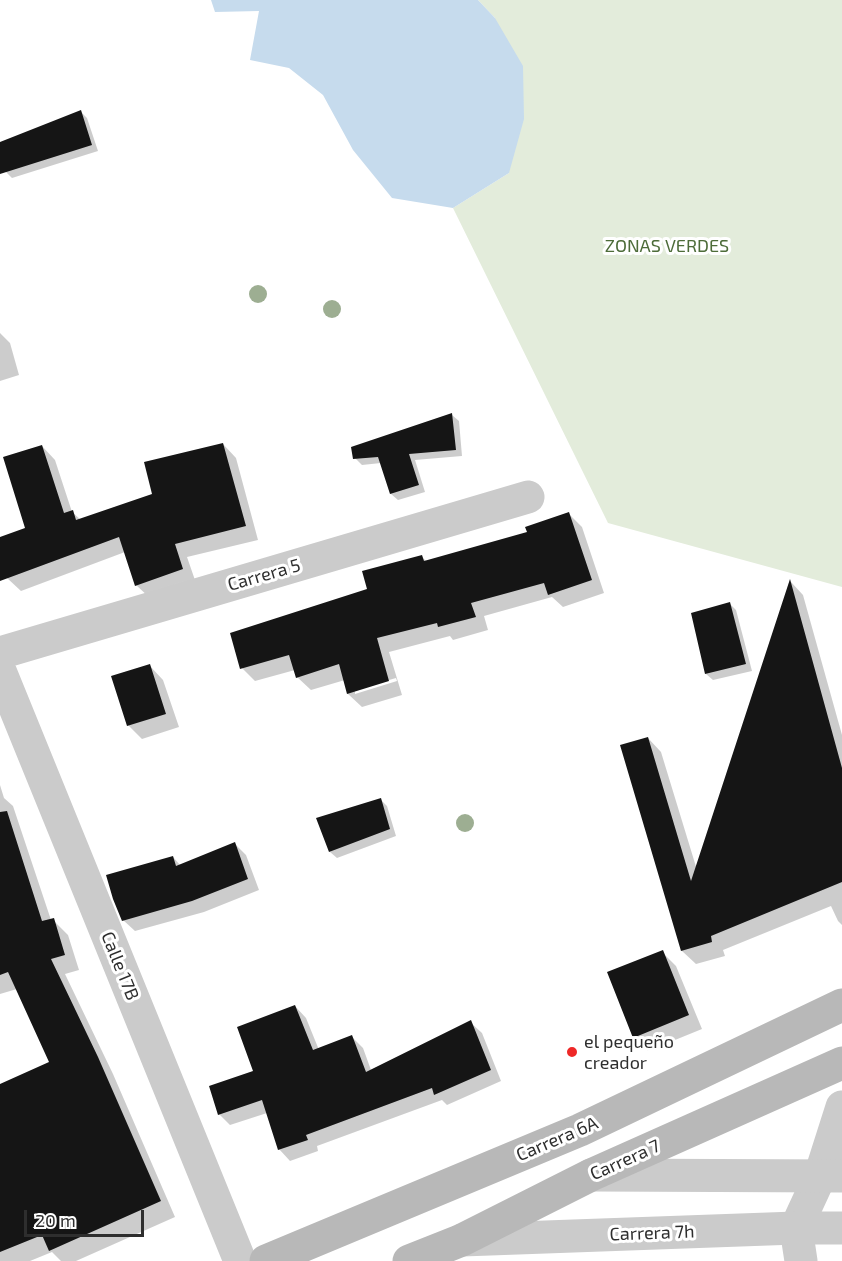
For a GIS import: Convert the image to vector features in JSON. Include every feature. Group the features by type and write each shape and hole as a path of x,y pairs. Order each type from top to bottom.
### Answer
{"main road":[{"name":"Carrera 6A","path":"266,1261 580,1130 842,1005"},
{"name":"Carrera 7","path":"409,1261 462,1240 591,1175 842,1063"}],"street":[{"name":"Carrera 5","path":"0,653 528,497"},
{"name":"Calle 17B","path":"0,671 240,1261"},
{"path":"801,1261 796,1228 831,1176 842,1107"},
{"path":"591,1175 831,1176"},
{"name":"Carrera 7h","path":"462,1240 842,1228"}],"green space":[{"name":"ZONAS VERDES","path":"478,0 842,0 842,587 608,523 453,208 509,173 495,18"}],"water":[{"path":"211,0 478,0 495,18 523,66 524,119 509,173 453,208 392,198 353,150 323,95 289,68 250,60 259,11 215,12"}],"building":[{"path":"81,110 92,145 0,174 0,142"},
{"path":"452,413 456,450 409,454 419,485 390,494 378,457 353,459 351,447"},
{"path":"223,443 246,526 175,544 183,569 135,586 119,537 0,581 0,537 25,528 3,457 42,445 64,513 73,510 76,520 152,494 144,462"},
{"path":"569,512 592,580 548,595 544,583 471,603 476,617 438,627 437,623 377,638 389,681 347,694 339,664 296,678 289,655 240,669 230,633 367,589 362,571 422,555 424,561 527,532 525,527"},
{"path":"790,579 842,768 842,882 711,936 712,942 681,951 620,745 648,737 691,881"},
{"path":"730,602 746,664 705,674 691,613"},
{"path":"150,664 166,714 127,726 111,676"},
{"path":"381,798 390,829 329,852 316,818"},
{"path":"7,811 42,921 54,918 65,955 51,959 98,1057 161,1201 49,1251 42,1235 0,1252 0,1084 49,1062 8,972 0,975 0,812"},
{"path":"235,842 248,879 192,901 122,921 106,875 173,856 176,866"},
{"path":"663,950 689,1015 633,1038 607,972"},
{"path":"295,1005 313,1050 352,1035 366,1072 471,1020 491,1070 434,1095 432,1088 306,1135 308,1140 278,1150 262,1100 218,1115 209,1086 253,1071 237,1027"}],"place":[{"name":"el pequeño creador","path":"572,1052"}]}
